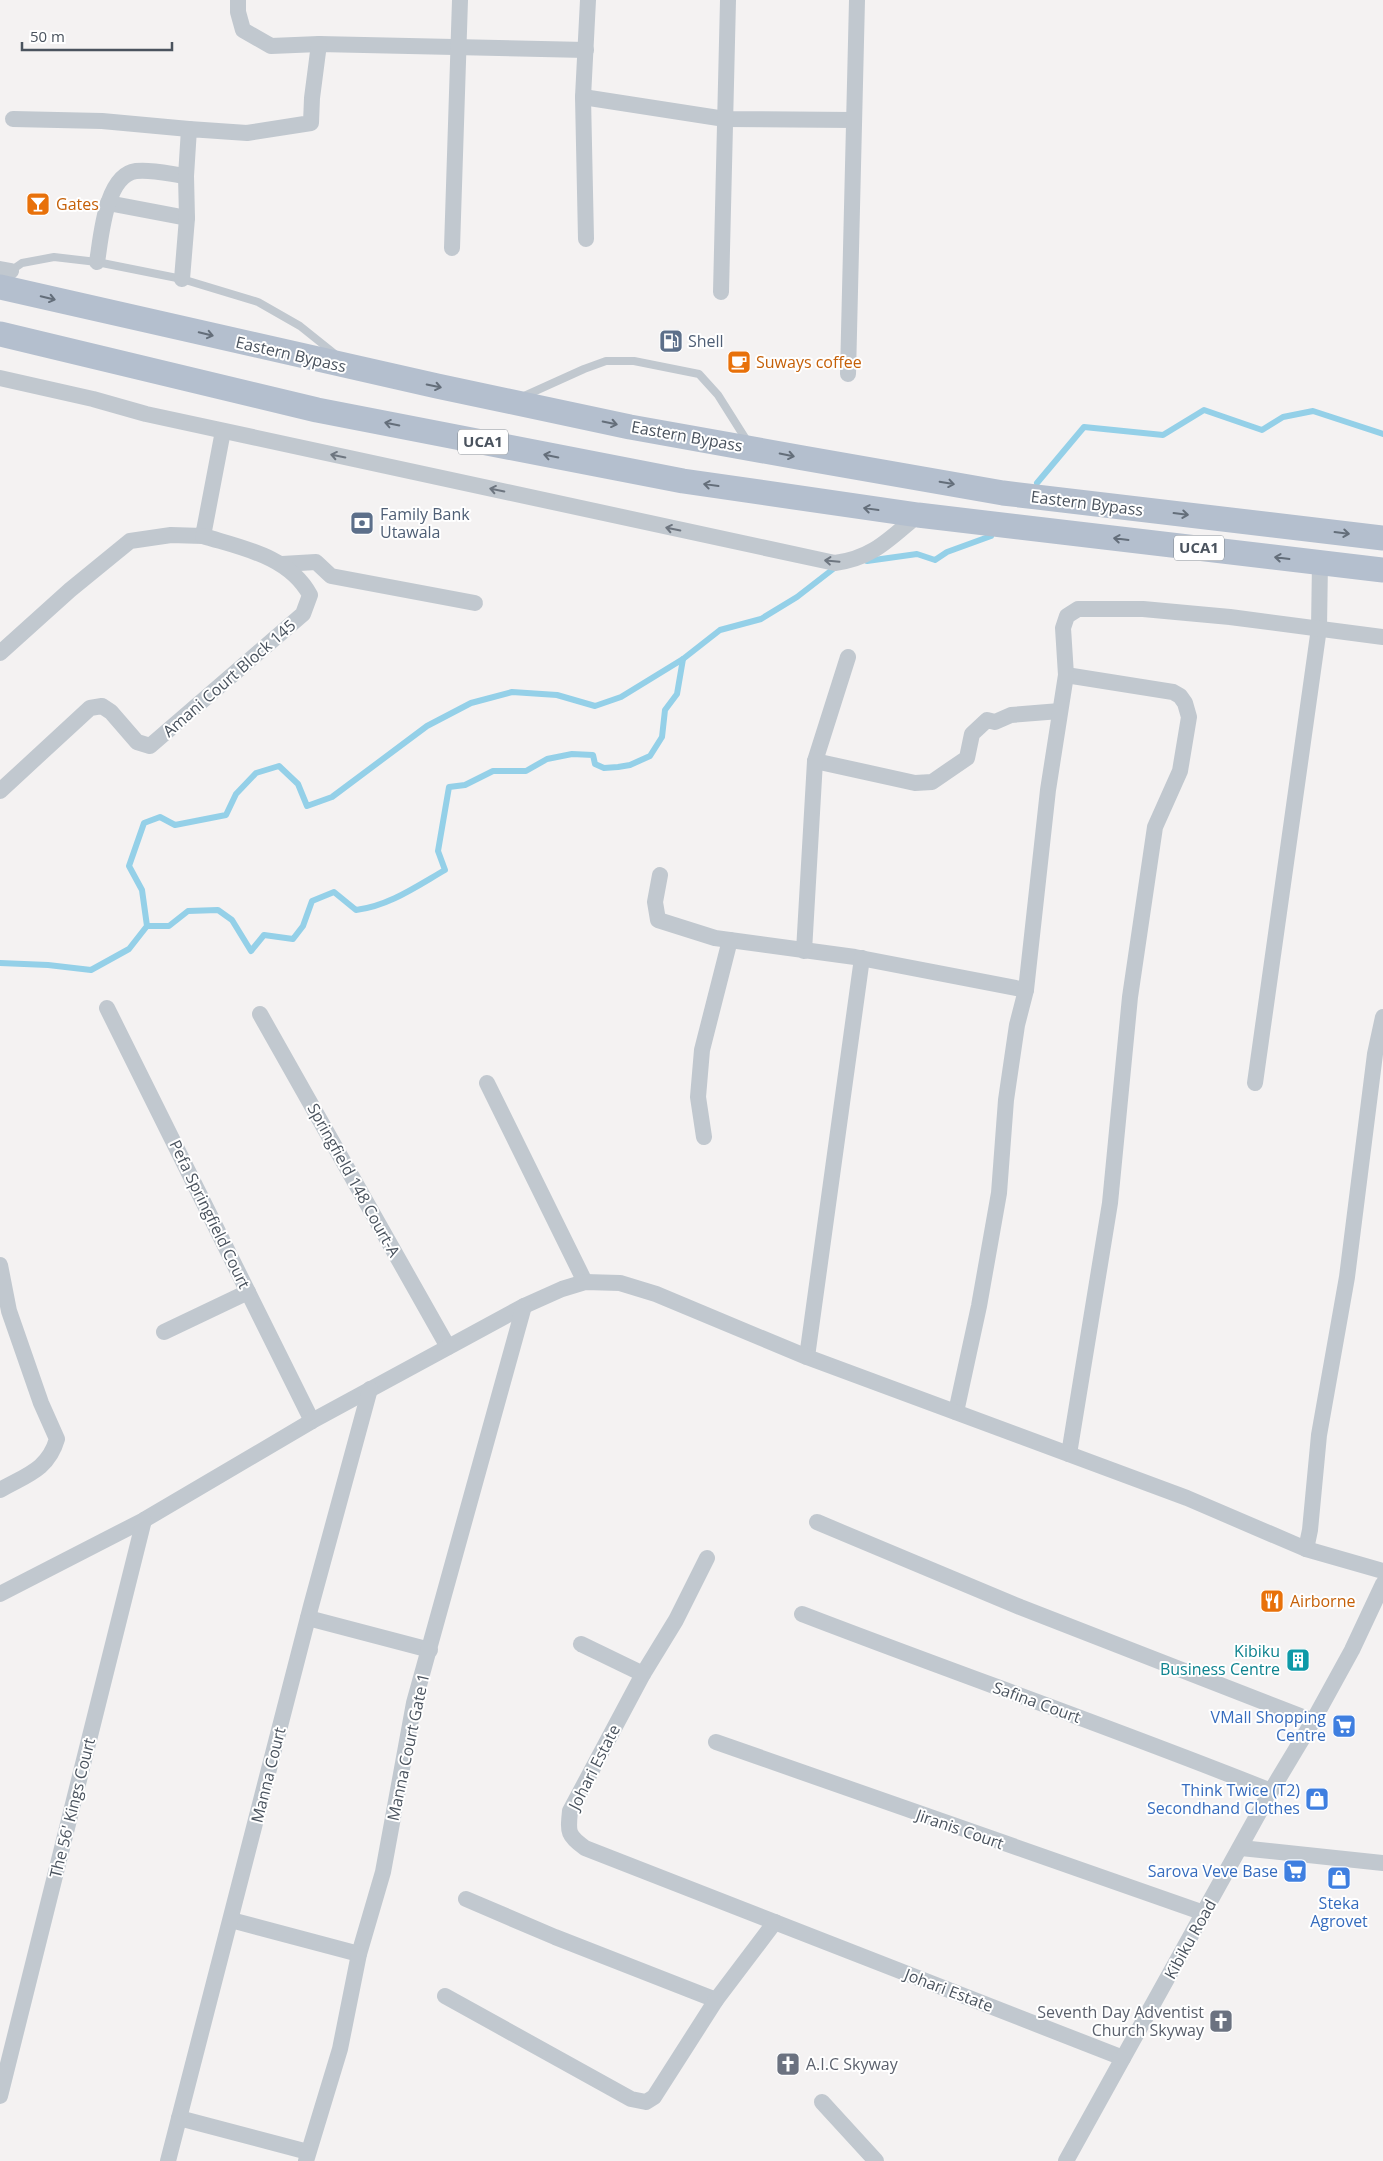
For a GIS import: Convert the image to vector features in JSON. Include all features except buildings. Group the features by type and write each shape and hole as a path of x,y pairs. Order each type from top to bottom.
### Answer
{"main road":[{"name":"Eastern Bypass","path":"3,276 352,368 630,427 1003,493 1383,538"},
{"name":"Eastern Bypass","path":"0,334 317,410 683,481 918,516 1383,570"}],"street":[{"path":"238,0 238,12 243,30 271,46 319,44 586,50"},
{"path":"452,248 460,0"},
{"path":"586,239 582,97 588,0"},
{"path":"721,292 728,0"},
{"path":"848,374 857,0"},
{"path":"12,120 102,121 247,133 311,123 312,98 319,44"},
{"path":"582,97 725,119 853,120"},
{"path":"182,279 187,218 186,176 189,129"},
{"path":"97,262 108,204 114,188 122,178 137,171 186,176"},
{"path":"108,204 187,218"},
{"path":"0,378 93,398 146,414 835,563 853,560 872,553 918,516"},
{"path":"0,653 70,590 130,541 171,535 203,536 223,431"},
{"name":"Amani Court Block 145","path":"0,791 90,708 102,706 111,712 137,742 150,746 303,614 310,595 305,586 282,564 258,553 203,536"},
{"path":"282,564 316,562 331,576 475,603"},
{"path":"1255,1083 1319,628 1320,562"},
{"path":"956,1412 979,1306 999,1193 1006,1100 1017,1025 1026,990 1048,790 1066,675 1063,628 1067,616 1078,609 1143,609 1230,617 1383,636"},
{"path":"804,951 815,761 848,657"},
{"path":"1066,675 1173,692 1180,696 1185,703 1189,717 1180,771 1156,827 1130,997 1110,1203 1069,1454"},
{"path":"815,761 915,783 932,782 967,758 972,734 987,720 995,722 1011,715 1060,711"},
{"path":"660,875 655,902 658,920 700,935 862,958 1026,990"},
{"path":"704,1137 698,1097 702,1050 730,940"},
{"path":"807,1357 862,958"},
{"name":"Pefa Springfield Court","path":"107,1008 312,1421"},
{"name":"Springfield 148 Court-A","path":"260,1014 448,1346"},
{"path":"1306,1549 1310,1530 1319,1436 1347,1277 1375,1054 1383,1017"},
{"path":"487,1083 585,1282"},
{"path":"0,1265 8,1311 41,1403 57,1439 53,1452 44,1464 0,1490"},
{"path":"0,1594 144,1520 312,1421 448,1346 524,1306 562,1289 585,1282 620,1283 656,1294 807,1357 1188,1498 1306,1549 1383,1571"},
{"path":"164,1332 248,1292"},
{"name":"Manna Court Gate 1","path":"307,2157 340,2049 360,1954 383,1872 414,1703 524,1306"},
{"name":"Manna Court","path":"168,2161 308,1618 370,1389"},
{"name":"The 56' Kings Court","path":"0,2096 144,1520"},
{"path":"817,1522 1020,1607 1313,1721"},
{"name":"Johari Estate","path":"707,1558 676,1620 643,1674 570,1811 568,1830 571,1838 584,1848 1124,2058"},
{"name":"Kibiku Road","path":"1066,2161 1271,1791 1313,1721 1352,1650 1383,1584"},
{"name":"Safina Court","path":"802,1614 948,1670 1102,1725 1271,1791"},
{"path":"308,1618 430,1650"},
{"path":"581,1644 643,1674"},
{"name":"Jiranis Court","path":"716,1742 1204,1913"},
{"path":"1241,1848 1383,1863"},
{"path":"466,1900 555,1938 716,2000"},
{"path":"231,1920 360,1954"},
{"path":"445,1996 631,2099 646,2102 654,2097 716,2000 775,1922"},
{"path":"822,2102 876,2161"},
{"path":"179,2118 307,2157"}],"lane":[{"path":"3,276 22,264 54,256 97,262 182,279 258,302 300,326 352,368"},
{"path":"512,402 584,368 606,361 634,361 699,374 718,395 750,447"}],"waterway":[{"path":"1037,483 1084,427 1163,435 1204,410 1262,430 1283,417 1313,411 1383,434"},
{"path":"867,561 917,554 935,560 947,552 991,536"},
{"path":"0,963 48,965 91,970 129,949 147,926 142,890 129,866 144,823 160,817 175,825 226,815 236,794 256,773 279,766 298,784 307,806 332,797 427,726 471,703 512,692 557,695 595,706 621,697 683,659 720,630 761,619 797,597 837,566"},
{"path":"147,926 169,926 188,911 218,910 232,920 251,951 264,935 293,939 303,926 312,901 334,892 356,910 391,900 445,870 438,851 449,787 465,785 493,771 526,771 547,759 572,754 593,755 595,764 604,768 630,765 650,756 662,737 665,710 677,694 683,659"}],"place":[{"name":"Gates","path":"38,204"},
{"name":"Shell","path":"671,341"},
{"name":"Suways coffee","path":"739,362"},
{"name":"Family Bank Utawala","path":"362,523"},
{"name":"Airborne","path":"1272,1601"},
{"name":"Kibiku Business Centre","path":"1298,1660"},
{"name":"VMall Shopping Centre","path":"1344,1726"},
{"name":"Think Twice (T2) Secondhand Clothes","path":"1317,1799"},
{"name":"Sarova Veve Base","path":"1295,1871"},
{"name":"Steka Agrovet","path":"1339,1878"},
{"name":"Seventh Day Adventist Church Skyway","path":"1221,2021"},
{"name":"A.I.C Skyway","path":"788,2064"}]}
